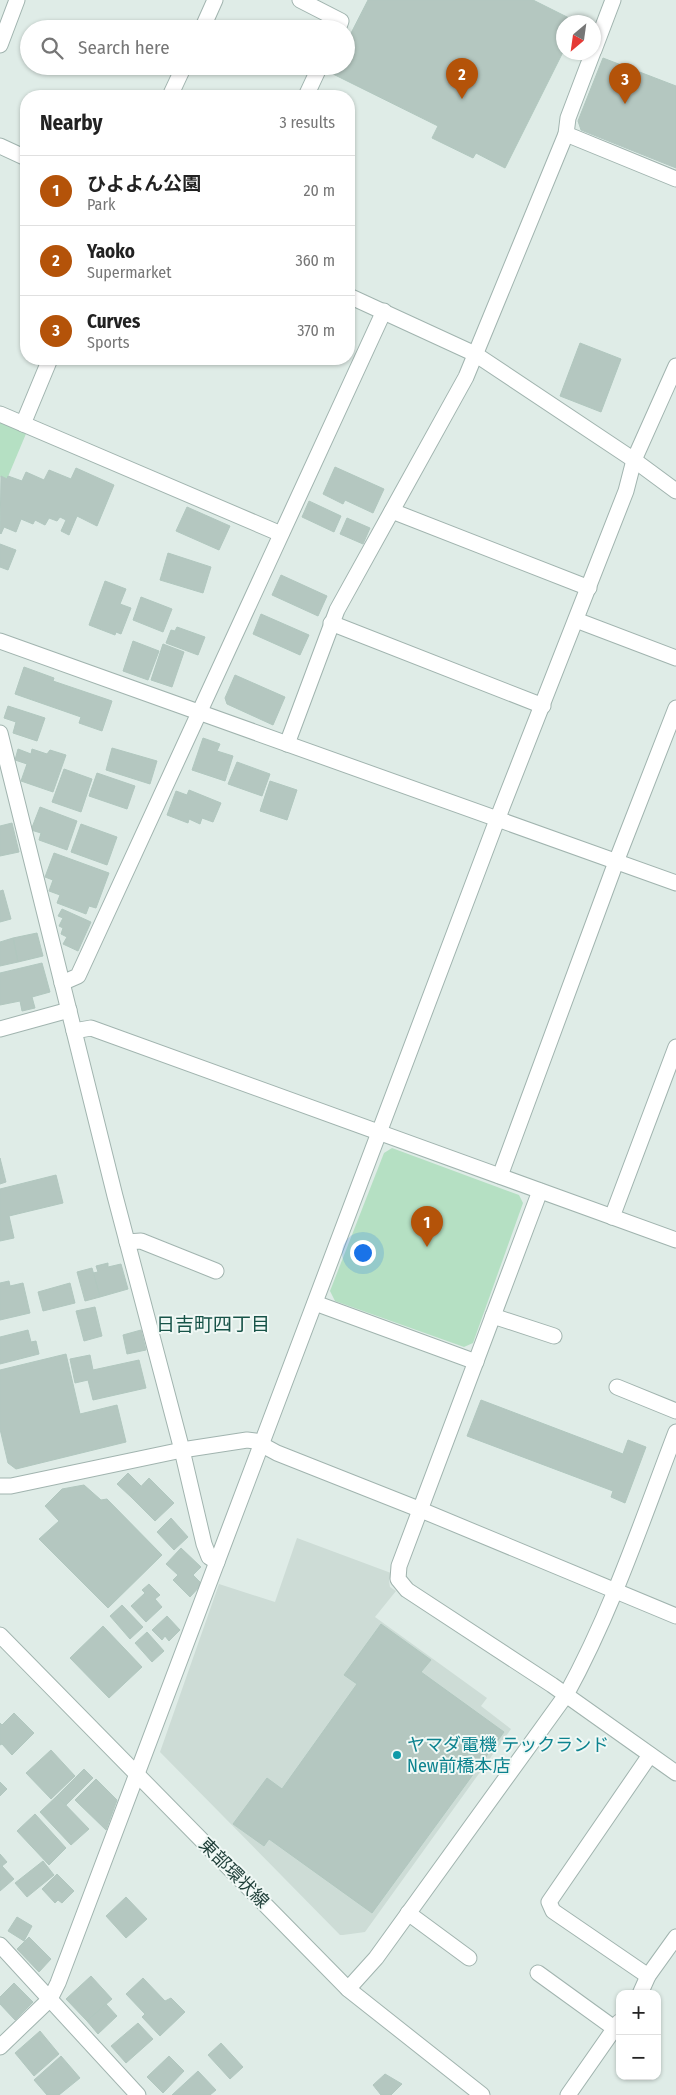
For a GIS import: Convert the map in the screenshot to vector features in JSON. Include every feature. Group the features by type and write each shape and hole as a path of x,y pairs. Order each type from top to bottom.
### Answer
{"street":[{"path":"0,45 17,0"},
{"path":"206,20 215,0"},
{"path":"300,0 339,20"},
{"path":"601,31 613,0"},
{"path":"287,744 331,623 466,376 566,134 568,118 590,60"},
{"path":"173,90 180,75"},
{"path":"309,90 316,75"},
{"path":"566,134 676,179"},
{"path":"0,146 20,155"},
{"path":"355,299 475,354 634,460 676,491"},
{"path":"62,983 76,979 78,976 384,311"},
{"path":"23,424 48,365"},
{"path":"0,2047 50,1999 152,1737 497,820 626,491 634,460 676,367"},
{"path":"0,414 281,534"},
{"path":"392,511 589,588"},
{"path":"576,620 676,658"},
{"path":"331,623 542,706"},
{"path":"0,642 201,712 676,883"},
{"path":"500,1176 616,862 676,708"},
{"path":"0,733 127,1242 182,1450 206,1553 217,1562"},
{"path":"0,1029 69,1010"},
{"path":"74,1030 91,1028 368,1130 676,1240"},
{"path":"612,1217 676,1047"},
{"path":"540,1191 399,1566 400,1583 407,1590 566,1695 676,1773"},
{"path":"127,1242 141,1241 216,1271"},
{"path":"316,1303 476,1362"},
{"path":"493,1316 554,1336"},
{"path":"617,1386 676,1411"},
{"path":"348,1989 363,1974 566,1695 591,1650 616,1592 676,1432"},
{"path":"0,1486 11,1486 182,1450 247,1440 262,1444 277,1452 676,1616"},
{"name":"東部環状線","path":"0,1635 348,1989 482,2095"},
{"path":"648,1976 553,1911 549,1902 650,1755"},
{"path":"408,1913 469,1958"},
{"path":"642,1990 648,1976 676,1937"},
{"path":"0,1945 138,2095"},
{"path":"538,1973 616,2023"},
{"path":"568,2095 616,2025"}],"shaded area":[{"path":"297,1538 391,1573 390,1587 396,1591 375,1617 487,1698 481,1706 511,1729 365,1932 340,1935 160,1752 219,1584 275,1602"}],"green space":[{"path":"0,418 28,429 7,479 1,476 0,478"},
{"path":"392,1148 519,1195 523,1203 473,1343 464,1347 335,1301 330,1291 384,1153"}],"building":[{"path":"368,0 533,0 563,15 556,15 556,60 559,60 505,168 476,153 473,158 432,138 438,126 335,75 355,75 355,25"},
{"path":"603,58 676,86 676,168 581,130 578,121"},
{"path":"580,343 621,359 601,412 560,396"},
{"path":"335,467 384,489 373,513 345,500 343,504 323,494"},
{"path":"76,468 114,485 97,526 77,516 69,535 61,531 66,520 60,517 57,521 49,518 45,525 35,520 33,524 21,519 16,532 4,527 0,533 1,476 7,479 8,476 22,481 26,472 44,480 49,470 71,479"},
{"path":"309,501 341,516 334,532 302,517"},
{"path":"187,507 230,526 219,550 176,531"},
{"path":"347,518 370,528 363,544 340,534"},
{"path":"0,544 16,550 8,570 0,567"},
{"path":"168,553 211,567 203,593 160,580"},
{"path":"281,575 327,596 318,616 272,595"},
{"path":"105,581 126,589 120,604 131,608 121,634 116,632 115,635 89,625"},
{"path":"141,597 172,609 163,632 133,620"},
{"path":"261,614 309,635 300,655 253,634"},
{"path":"177,627 205,637 198,655 166,643 171,630 175,631"},
{"path":"133,641 159,651 148,680 123,671"},
{"path":"163,644 184,652 172,687 151,680"},
{"path":"24,667 54,678 53,681 112,701 102,731 79,723 81,717 15,694"},
{"path":"235,675 285,697 273,725 227,704 225,698"},
{"path":"8,706 45,718 37,741 13,733 16,722 4,718"},
{"path":"203,738 220,744 217,751 233,756 225,781 192,770"},
{"path":"112,748 157,761 150,784 106,770"},
{"path":"18,749 31,754 32,749 47,754 50,750 66,755 53,792 21,781 27,764 15,760"},
{"path":"237,762 270,774 262,796 228,784"},
{"path":"64,769 92,779 81,812 52,802"},
{"path":"97,773 135,786 127,809 89,796"},
{"path":"270,781 297,790 287,820 260,811"},
{"path":"189,790 221,803 213,822 202,818 200,824 189,819 188,823 167,815 176,791 187,795"},
{"path":"40,807 77,821 67,850 39,840 41,833 31,830"},
{"path":"12,823 19,852 0,856 0,826"},
{"path":"81,824 117,837 107,865 71,852"},
{"path":"54,853 109,873 96,908 89,906 86,914 57,903 60,895 49,891 53,880 45,877"},
{"path":"3,890 11,919 0,922 0,891"},
{"path":"62,909 91,922 78,951 63,944 67,937 61,934 63,928 59,926 63,918 58,916"},
{"path":"37,933 43,956 18,962 13,938"},
{"path":"13,938 18,962 0,966 0,942"},
{"path":"42,963 50,992 32,997 35,1008 22,1011 20,1001 0,1005 0,973"},
{"path":"0,1158 6,1182 0,1184"},
{"path":"56,1175 63,1203 9,1216 14,1238 0,1241 0,1189"},
{"path":"108,1263 108,1267 121,1264 128,1289 100,1297 93,1273 98,1272 96,1266"},
{"path":"92,1268 100,1297 85,1301 77,1272"},
{"path":"9,1281 10,1286 23,1283 30,1313 0,1320 0,1283"},
{"path":"70,1283 75,1303 43,1311 38,1292"},
{"path":"95,1307 102,1336 84,1341 76,1311"},
{"path":"28,1330 31,1342 36,1341 39,1354 0,1364 0,1337"},
{"path":"141,1330 146,1350 127,1354 123,1335"},
{"path":"66,1354 80,1414 117,1405 126,1442 16,1469 8,1463 0,1429 0,1370"},
{"path":"90,1355 93,1370 139,1360 146,1388 93,1400 88,1380 75,1383 70,1359"},
{"path":"481,1400 623,1454 628,1440 646,1447 625,1503 611,1497 613,1491 467,1436"},
{"path":"128,1473 141,1486 131,1497 117,1484"},
{"path":"149,1478 174,1503 155,1521 131,1497"},
{"path":"84,1485 101,1500 107,1499 162,1555 108,1608 39,1539 59,1521 45,1506 62,1489"},
{"path":"171,1518 188,1537 174,1550 157,1532"},
{"path":"181,1548 201,1567 193,1575 202,1584 190,1597 173,1580 178,1575 166,1564"},
{"path":"149,1584 160,1595 155,1599 162,1607 146,1622 131,1606 145,1593 142,1590"},
{"path":"122,1605 143,1627 130,1639 110,1616"},
{"path":"167,1616 180,1630 169,1641 165,1636 162,1640 152,1630"},
{"name":"ヤマダ電機 テックランド New前橋本店","path":"381,1624 431,1660 421,1672 504,1732 372,1913 269,1839 264,1846 233,1824 267,1778 282,1789 357,1684 344,1675"},
{"path":"103,1626 142,1667 109,1698 70,1658"},
{"path":"147,1632 164,1651 152,1662 135,1643"},
{"path":"14,1713 34,1733 12,1755 2,1744 0,1745 0,1723 2,1725"},
{"path":"51,1750 75,1776 51,1799 26,1773"},
{"path":"84,1769 93,1778 66,1805 57,1796"},
{"path":"96,1779 117,1800 106,1830 75,1800"},
{"path":"0,1782 7,1789 0,1796"},
{"path":"57,1796 89,1829 71,1845 40,1812"},
{"path":"35,1814 66,1848 49,1865 17,1831"},
{"path":"0,1854 7,1862 2,1866 14,1879 0,1891"},
{"path":"43,1861 54,1875 27,1897 15,1883"},
{"path":"57,1874 74,1891 62,1903 58,1900 55,1903 42,1889"},
{"path":"126,1897 147,1919 126,1938 106,1916"},
{"path":"17,1917 32,1926 24,1941 8,1931"},
{"path":"29,1937 51,1959 39,1972 17,1949"},
{"path":"91,1976 112,1999 87,2021 66,1999"},
{"path":"143,1978 165,2001 171,1998 185,2012 160,2036 142,2017 145,2014 126,1994"},
{"path":"14,1983 33,2002 15,2020 0,2004 0,1997"},
{"path":"106,2004 117,2016 98,2034 87,2021"},
{"path":"138,2023 153,2039 126,2063 111,2046"},
{"path":"40,2031 59,2054 34,2076 15,2053"},
{"path":"221,2043 243,2067 230,2079 208,2055"},
{"path":"61,2056 80,2078 59,2095 47,2095 34,2080"},
{"path":"169,2056 184,2071 163,2093 147,2077"},
{"path":"198,2071 216,2090 210,2095 172,2095"},
{"path":"385,2074 402,2084 391,2095 381,2095 373,2085"}],"place":[{"name":"Yaoko","path":"462,99"},
{"name":"Curves","path":"625,104"},
{"name":"ひよよん公園","path":"427,1247"},
{"name":"ヤマダ電機 テックランド New前橋本店","path":"397,1755"}],"district":[{"name":"日吉町四丁目","path":"213,1324"}]}
